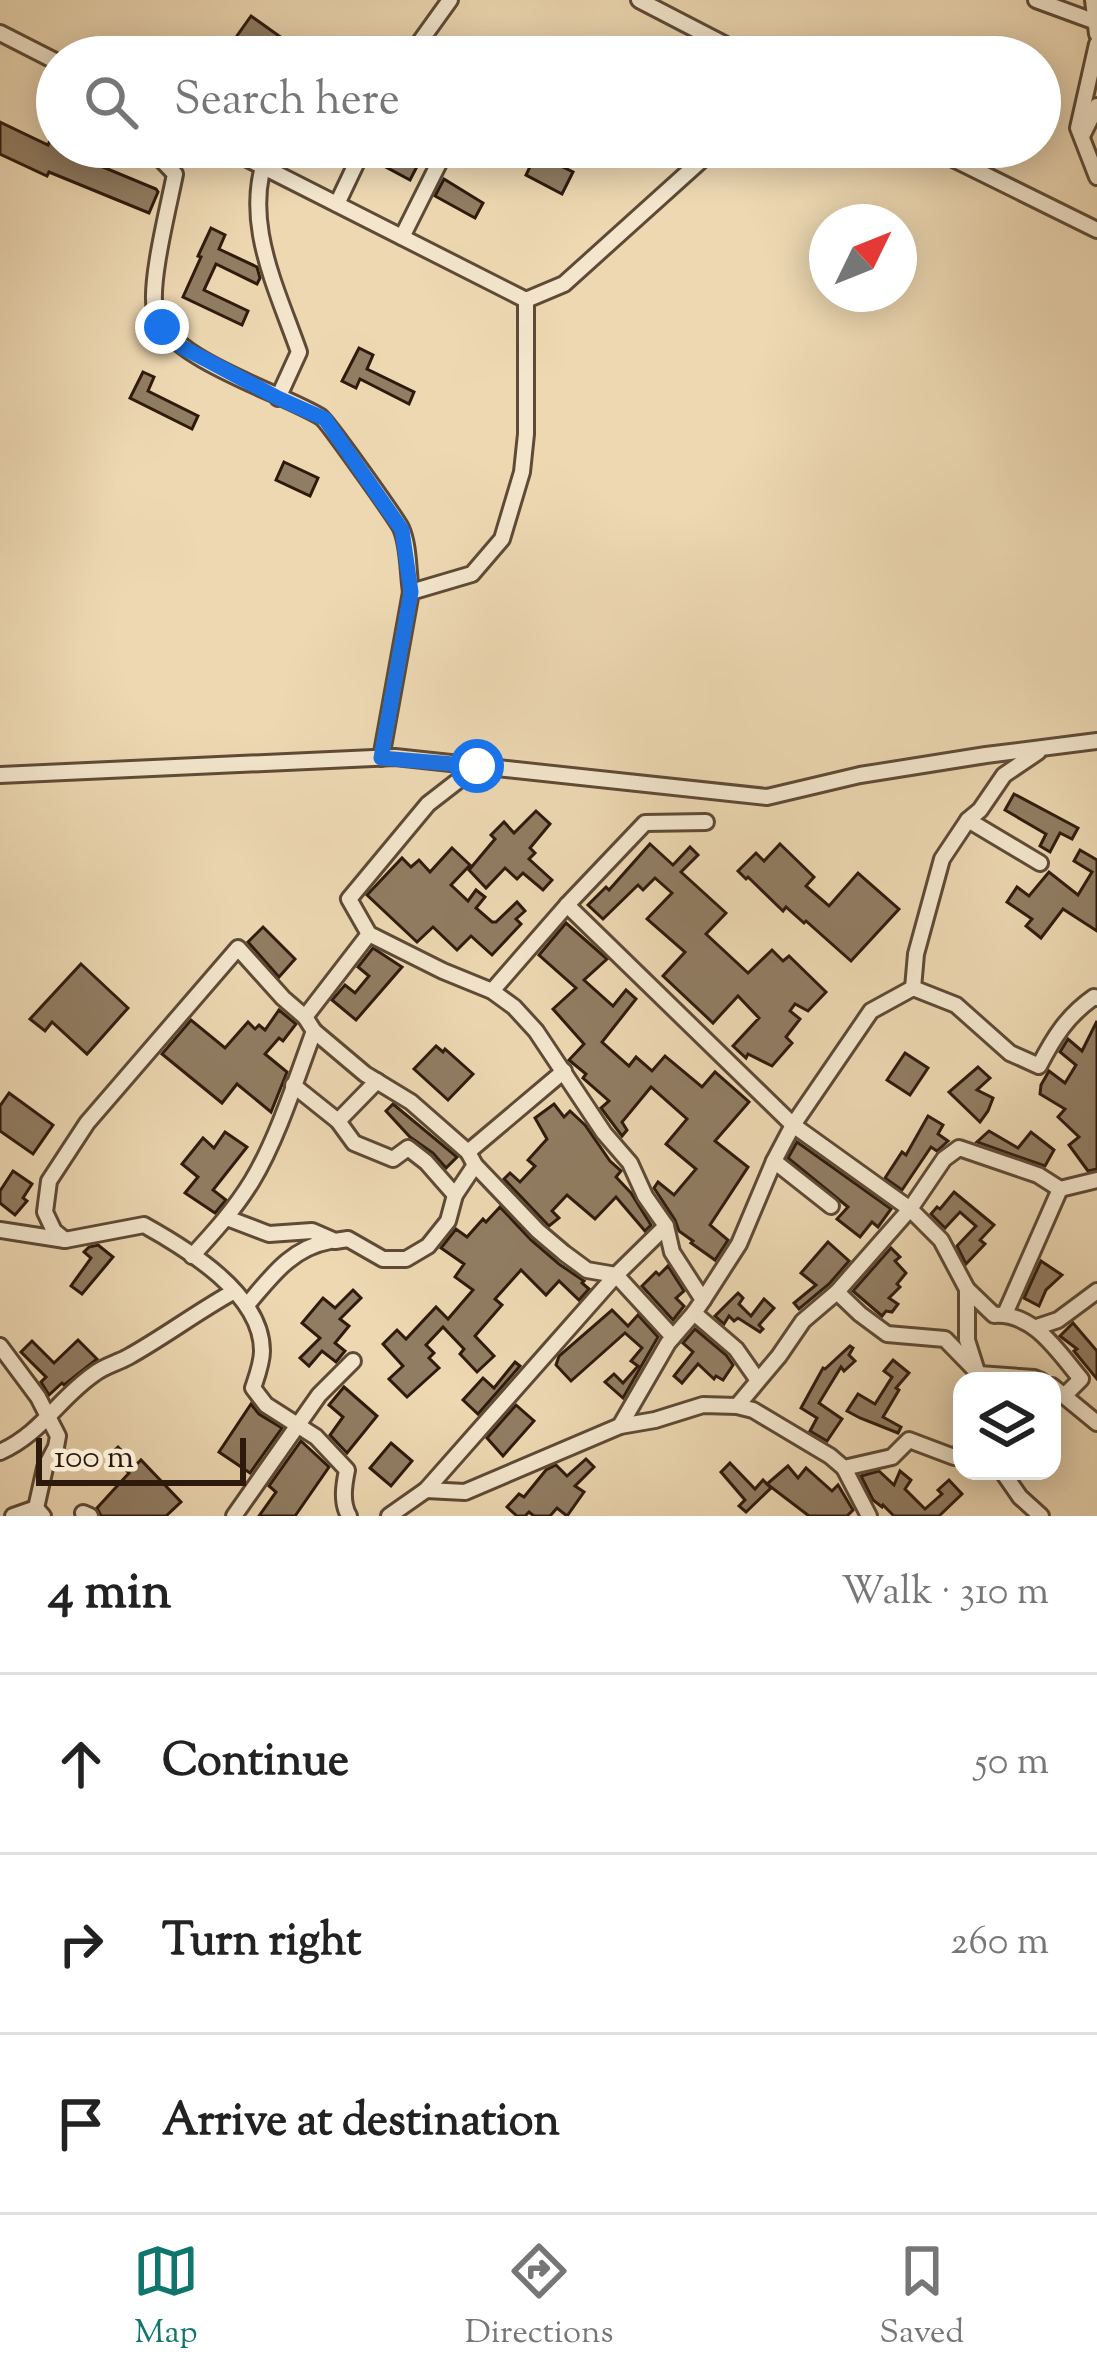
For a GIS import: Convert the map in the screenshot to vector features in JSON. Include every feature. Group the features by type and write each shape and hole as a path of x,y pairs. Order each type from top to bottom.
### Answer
{"street":[{"path":"424,36 450,0"},
{"path":"639,0 708,36"},
{"path":"1036,0 1096,22"},
{"path":"1093,0 1097,34"},
{"path":"0,33 36,51"},
{"path":"1097,44 1078,128 1097,177"},
{"path":"1081,137 1097,106"},
{"path":"169,168 175,174 155,281 154,310 162,327 182,347 325,419 402,530 411,592 381,758"},
{"path":"261,168 257,213 263,251 299,352 278,398"},
{"path":"265,168 526,300 564,284 693,168"},
{"path":"337,204 354,168"},
{"path":"402,237 436,168"},
{"path":"972,168 1097,230"},
{"path":"411,592 472,574 502,539 522,472 526,434 526,300"},
{"path":"0,775 381,758 767,796 860,775 1097,741"},
{"path":"914,988 916,955 942,859 1004,775 1043,750"},
{"path":"477,766 428,803 349,899 369,934 492,991 536,1030 604,1133 630,1162 666,1226 672,1252 699,1307 757,1379"},
{"path":"968,820 1040,862"},
{"path":"492,991 645,824 706,822"},
{"path":"567,904 794,1125 910,1209 940,1240 967,1289 994,1315 1005,1314 1036,1327 1082,1379"},
{"path":"192,1256 227,1218 260,1166 293,1085 310,1024 369,934"},
{"path":"64,1240 45,1212 49,1181 87,1123 238,948 310,1024 377,1081 411,1102 472,1159 538,1231 587,1270 616,1275 673,1336"},
{"path":"914,988 956,1005 1010,1054 1039,1066 1060,1027 1078,1008 1097,998"},
{"path":"620,1426 673,1336 699,1307 739,1244 794,1125 871,1011 914,988"},
{"path":"248,1305 286,1261 312,1244 348,1239 383,1259 406,1259 428,1246 448,1221 472,1159 564,1071"},
{"path":"338,1121 377,1081"},
{"path":"293,1085 338,1121 354,1143 393,1160 408,1148 455,1195"},
{"path":"737,1406 803,1321 838,1292 910,1209 944,1159 959,1148 1038,1175 1060,1189 1097,1180"},
{"path":"774,1161 831,1206"},
{"path":"1005,1314 1060,1189"},
{"path":"227,1218 269,1234 312,1231 335,1241"},
{"path":"0,1230 64,1240 143,1225 215,1271 248,1305 261,1340 263,1357 254,1388 266,1405 300,1425 347,1470 343,1488 349,1516"},
{"path":"389,1516 426,1490 616,1275 666,1226"},
{"path":"967,1289 967,1340 977,1372"},
{"path":"0,1452 30,1435 92,1375 233,1292"},
{"path":"838,1292 887,1334 945,1339 975,1372"},
{"path":"1036,1327 1058,1320 1097,1292"},
{"path":"0,1346 50,1416 58,1436 45,1468 40,1512 14,1516"},
{"path":"234,1516 319,1395 353,1361"},
{"path":"1061,1390 1097,1365"},
{"path":"1061,1393 1097,1423"},
{"path":"426,1490 465,1492 620,1426 703,1406 737,1406 753,1410 830,1456 844,1468 869,1516"},
{"path":"844,1468 892,1457 909,1440 953,1457"},
{"path":"1008,1480 1041,1516"}],"building":[{"path":"251,16 279,36 237,36"},
{"path":"0,122 36,139 36,168 105,168 158,192 149,213 0,154"},
{"path":"388,168 416,168 410,180"},
{"path":"529,168 573,172 562,194 526,175"},
{"path":"444,179 483,203 475,218 435,196"},
{"path":"211,228 225,235 219,249 257,267 257,284 216,264 204,290 248,311 242,325 183,297"},
{"path":"359,348 373,355 367,369 414,392 409,404 360,379 356,388 342,381"},
{"path":"143,372 154,377 148,391 198,416 192,429 130,398"},
{"path":"284,462 318,478 310,496 276,480"},
{"path":"1014,794 1078,828 1072,839 1060,833 1050,852 1040,846 1046,834 1005,810"},
{"path":"536,811 550,824 530,848 535,853 529,859 552,880 543,890 523,873 517,879 505,868 486,888 469,870 495,839 491,835 504,822 514,833"},
{"path":"650,844 673,865 690,847 698,855 681,872 726,913 706,934 748,973 772,950 783,961 789,956 826,992 808,1011 795,1004 790,1011 800,1019 786,1037 792,1043 772,1066 748,1054 746,1058 733,1046 759,1018 738,996 713,1023 663,976 685,952 647,919 672,893 655,878 643,890 638,885 603,919 588,905 606,887 609,890"},
{"path":"780,844 814,877 806,886 829,906 858,873 899,909 851,961 738,871 756,853 764,861"},
{"path":"452,848 470,865 451,885 468,901 476,890 485,897 476,908 492,922 517,902 525,911 516,919 521,924 492,955 471,936 457,950 433,927 417,942 367,895 402,858 411,867 419,860 430,872"},
{"path":"1080,850 1097,860 1097,931 1063,909 1041,938 1026,926 1032,919 1007,902 1017,887 1029,896 1049,872 1078,895 1092,872 1074,861"},
{"path":"566,923 607,959 584,980 613,1006 626,990 636,999 602,1042 629,1066 636,1057 652,1071 665,1056 702,1087 715,1072 749,1102 715,1141 748,1167 710,1225 728,1240 715,1260 679,1231 654,1188 658,1182 674,1195 696,1169 666,1144 687,1119 651,1087 622,1122 627,1130 622,1136 601,1108 609,1101 569,1060 584,1044 553,1009 576,988 539,955"},
{"path":"263,927 295,959 279,977 248,942"},
{"path":"373,948 402,967 356,1020 332,1000 345,985 355,993 369,976 358,967"},
{"path":"81,964 128,1008 87,1054 52,1022 45,1031 30,1019"},
{"path":"279,1010 296,1024 265,1054 287,1072 271,1112 237,1084 222,1103 162,1054 191,1020 225,1048 248,1022 265,1030"},
{"path":"1097,1021 1097,1169 1088,1171 1069,1145 1079,1137 1058,1117 1065,1109 1040,1094 1049,1071 1065,1083 1076,1065 1060,1052 1068,1039 1082,1051"},
{"path":"436,1046 473,1074 448,1100 414,1069"},
{"path":"905,1053 928,1068 910,1095 887,1080"},
{"path":"978,1067 990,1078 977,1090 993,1098 980,1122 949,1092"},
{"path":"9,1093 53,1125 33,1154 0,1131 0,1106"},
{"path":"393,1104 457,1157 446,1168 386,1111"},
{"path":"554,1104 564,1117 570,1111 585,1125 621,1171 616,1177 651,1225 645,1231 616,1197 595,1219 567,1195 552,1211 559,1218 549,1226 504,1179 510,1173 520,1182 535,1166 528,1160 547,1139 535,1118"},
{"path":"928,1116 943,1125 938,1134 948,1141 937,1151 931,1147 902,1190 885,1178 902,1152 906,1155"},
{"path":"989,1131 1018,1148 1031,1132 1054,1150 1045,1166 977,1142"},
{"path":"225,1132 247,1147 213,1190 226,1200 215,1213 185,1193 198,1177 182,1164 203,1138 214,1148"},
{"path":"797,1142 891,1209 878,1227 872,1222 860,1237 837,1219 848,1207 788,1158"},
{"path":"13,1171 32,1184 23,1198 27,1201 15,1215 0,1203 0,1191"},
{"path":"954,1192 994,1225 980,1240 985,1244 966,1264 957,1246 976,1226 960,1212 945,1228 931,1214"},
{"path":"500,1207 589,1289 579,1300 559,1281 546,1295 521,1270 495,1299 502,1305 475,1336 494,1356 477,1372 443,1327 426,1345 434,1353 429,1358 439,1368 407,1397 389,1379 403,1366 383,1344 397,1330 406,1339 436,1307 448,1319 473,1290 455,1277 464,1264 441,1248 456,1229 467,1237"},
{"path":"828,1242 849,1261 799,1309 794,1303 816,1285 801,1273"},
{"path":"98,1245 113,1257 82,1294 71,1286 91,1258 84,1252"},
{"path":"891,1248 906,1273 889,1298 898,1304 882,1316 853,1291"},
{"path":"1041,1261 1062,1275 1046,1290 1039,1306 1024,1298"},
{"path":"668,1266 684,1291 676,1298 684,1306 673,1320 642,1286"},
{"path":"353,1290 361,1298 340,1319 349,1326 335,1343 345,1351 336,1362 322,1351 309,1366 300,1358 320,1338 302,1323 323,1298 335,1308"},
{"path":"738,1293 743,1298 739,1304 751,1316 764,1299 774,1308 759,1325 760,1332 738,1318 734,1321 729,1316 724,1324 715,1316"},
{"path":"612,1310 628,1326 638,1315 658,1337 623,1398 605,1382 614,1374 623,1383 638,1366 631,1361 642,1348 625,1333 571,1381 556,1365 559,1356"},
{"path":"1073,1323 1097,1351 1097,1379 1074,1351 1077,1349 1060,1336"},
{"path":"695,1329 733,1365 723,1380 714,1379 698,1364 682,1383 674,1376 693,1352 683,1343"},
{"path":"78,1340 97,1359 49,1395 41,1382 46,1377 21,1352 32,1341 54,1363"},
{"path":"850,1346 849,1355 855,1361 844,1371 841,1367 819,1403 842,1419 827,1441 810,1431 817,1418 801,1408 823,1368"},
{"path":"893,1360 909,1373 883,1417 901,1427 898,1433 847,1411 858,1394 875,1404 892,1377 884,1371"},
{"path":"515,1362 520,1366 478,1414 463,1400 483,1378 494,1388"},
{"path":"344,1387 377,1416 347,1453 330,1435 343,1417 329,1405"},
{"path":"251,1404 282,1428 250,1473 219,1452"},
{"path":"516,1405 534,1421 503,1456 487,1438"},
{"path":"301,1441 329,1467 295,1516 259,1516 276,1492 269,1486"},
{"path":"391,1443 412,1461 391,1486 370,1468"},
{"path":"118,1447 136,1465 141,1460 181,1502 166,1516 101,1516 97,1508 129,1473 110,1455"},
{"path":"586,1459 594,1467 575,1486 584,1492 567,1516 557,1508 550,1516 529,1512 517,1516 507,1507 519,1494 524,1497 546,1470 556,1465 567,1476"},
{"path":"730,1463 755,1489 763,1480 771,1488 746,1512 739,1506 745,1500 721,1472"},
{"path":"788,1466 798,1478 806,1468 832,1491 838,1485 853,1510 847,1516 809,1516 767,1484"},
{"path":"879,1471 894,1485 900,1471 911,1480 905,1489 925,1509 949,1480 962,1494 939,1516 894,1516 873,1500 861,1476"}],"route":[{"path":"162,327 182,347 325,419 402,530 411,592 381,758 477,766"}]}
